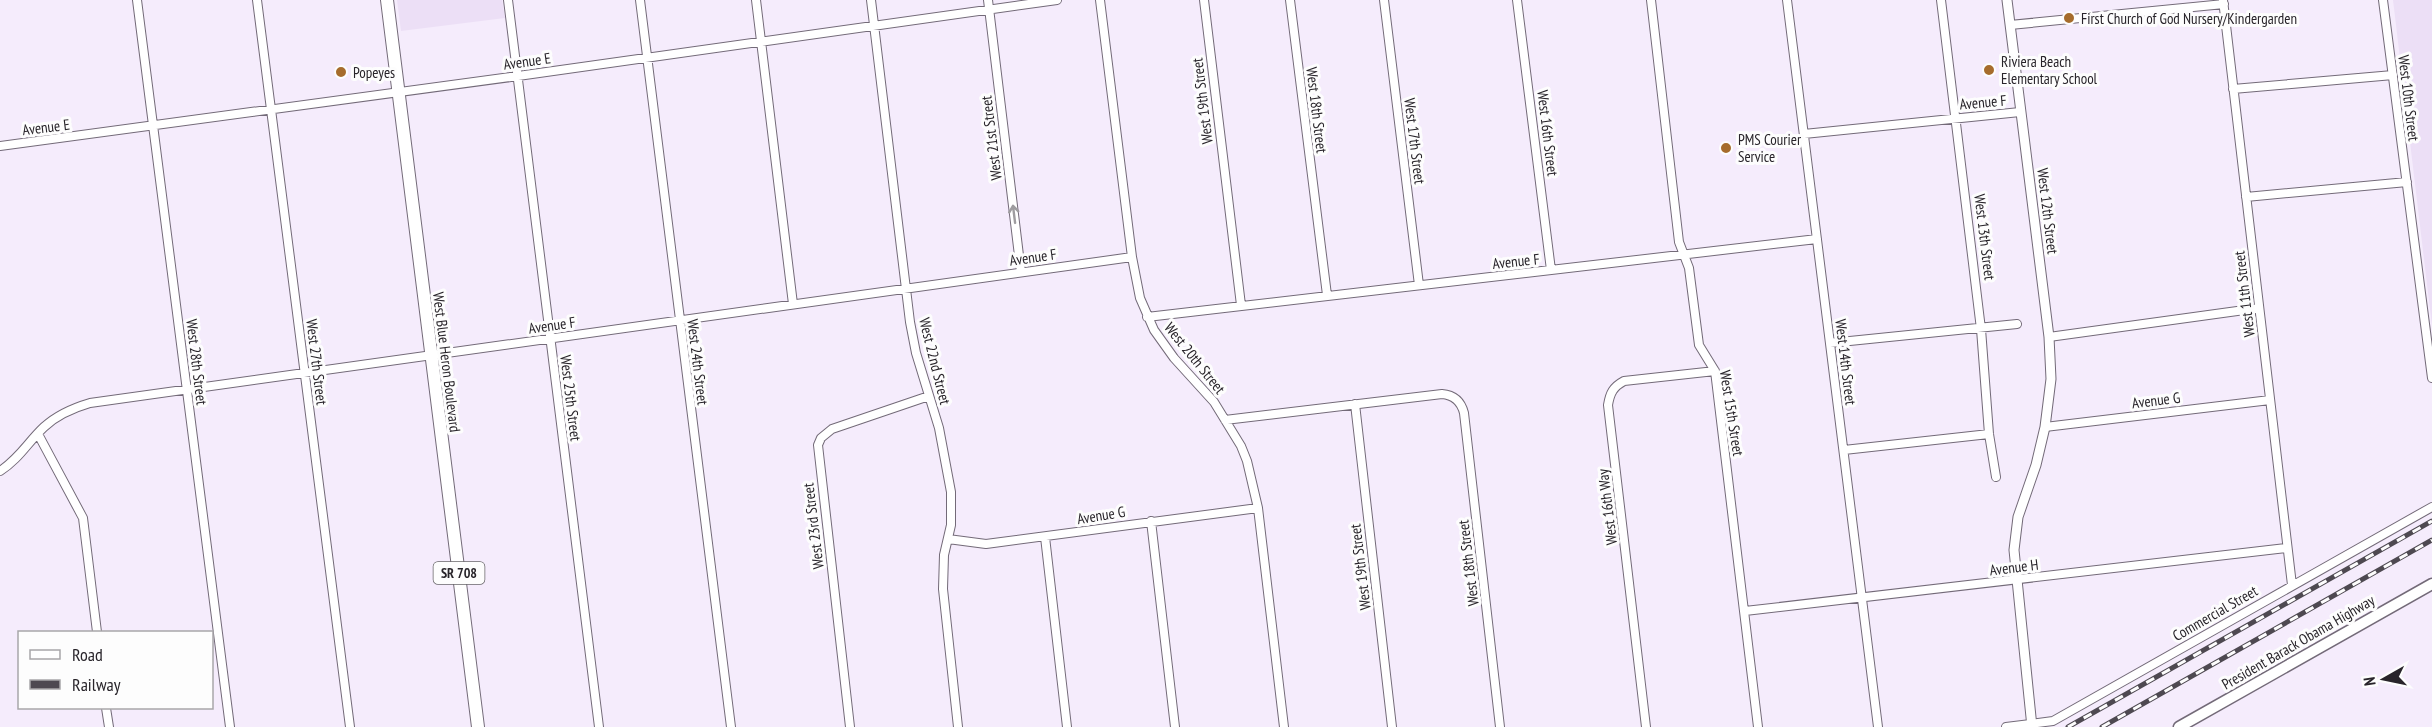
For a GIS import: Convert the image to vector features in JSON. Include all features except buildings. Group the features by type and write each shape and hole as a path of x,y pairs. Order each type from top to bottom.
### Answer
{"main road":[{"name":"West Blue Heron Boulevard","path":"387,0 478,727"},
{"name":"President Barack Obama Highway","path":"2179,727 2432,584"}],"street":[{"name":"West 28th Street","path":"137,0 230,727"},
{"name":"West 27th Street","path":"257,0 350,727"},
{"name":"West 25th Street","path":"508,0 599,727"},
{"name":"West 24th Street","path":"640,0 731,727"},
{"path":"756,0 793,304"},
{"name":"West 22nd Street","path":"871,0 914,342 946,459 951,492 952,508 944,555 943,589 958,727"},
{"name":"West 21st Street","path":"988,0 1021,273"},
{"name":"Avenue E","path":"0,146 1057,0"},
{"name":"West 20th Street","path":"1100,0 1132,257 1140,298 1147,317 1161,342 1208,393 1247,461 1258,508 1284,727"},
{"name":"West 19th Street","path":"1204,0 1241,305"},
{"name":"West 18th Street","path":"1290,0 1327,295"},
{"name":"West 17th Street","path":"1384,0 1419,285"},
{"name":"West 16th Street","path":"1517,0 1551,270"},
{"name":"West 15th Street","path":"1651,0 1679,242 1689,268 1699,345 1715,370 1758,727"},
{"name":"West 14th Street","path":"1787,0 1878,727"},
{"name":"West 13th Street","path":"1941,0 1981,329 1989,434 1996,477"},
{"name":"West 12th Street","path":"2007,0 2049,337 2051,379 2045,427"},
{"name":"West 10th Street","path":"2383,0 2432,378"},
{"path":"2010,25 2223,2"},
{"name":"West 11th Street","path":"2223,2 2292,585"},
{"path":"2233,89 2393,75"},
{"name":"Avenue F","path":"1804,134 2020,112"},
{"path":"2246,197 2407,182"},
{"name":"Avenue F","path":"1147,317 1817,239"},
{"name":"Avenue F","path":"0,471 62,413 90,403 1132,257"},
{"path":"2049,337 2259,308"},
{"path":"1830,343 2017,324"},
{"name":"West 16th Way","path":"1646,727 1610,416 1610,395 1613,389 1624,381 1715,370"},
{"name":"West 18th Street","path":"1355,404 1442,394 1455,398 1464,413 1500,727"},
{"name":"West 23rd Street","path":"850,727 818,445 821,438 832,429 929,396"},
{"name":"Avenue G","path":"2045,427 2270,400"},
{"path":"1225,420 1355,404"},
{"name":"West 19th Street","path":"1355,404 1392,727"},
{"path":"2032,726 2014,550 2018,517 2036,465 2045,427"},
{"path":"38,434 83,518 97,631"},
{"path":"1844,450 1989,434"},
{"name":"Commercial Street","path":"2006,727 2032,726 2053,721 2432,507"},
{"name":"Avenue G","path":"948,539 987,544 1258,508"},
{"path":"1151,521 1175,727"},
{"path":"1045,537 1067,727"},
{"name":"Avenue H","path":"1745,611 2286,548"},
{"path":"106,709 108,727"}],"shaded area":[{"path":"397,0 502,0 505,18 401,31"},
{"path":"2393,0 2432,0 2432,326"}],"railway":[{"path":"2068,727 2432,521"},
{"path":"2102,727 2432,540"}],"place":[{"name":"First Church of God Nursery/Kindergarden","path":"2069,18"},
{"name":"Riviera Beach Elementary School","path":"1989,70"},
{"name":"Popeyes","path":"341,72"},
{"name":"PMS Courier Service","path":"1726,148"}]}
